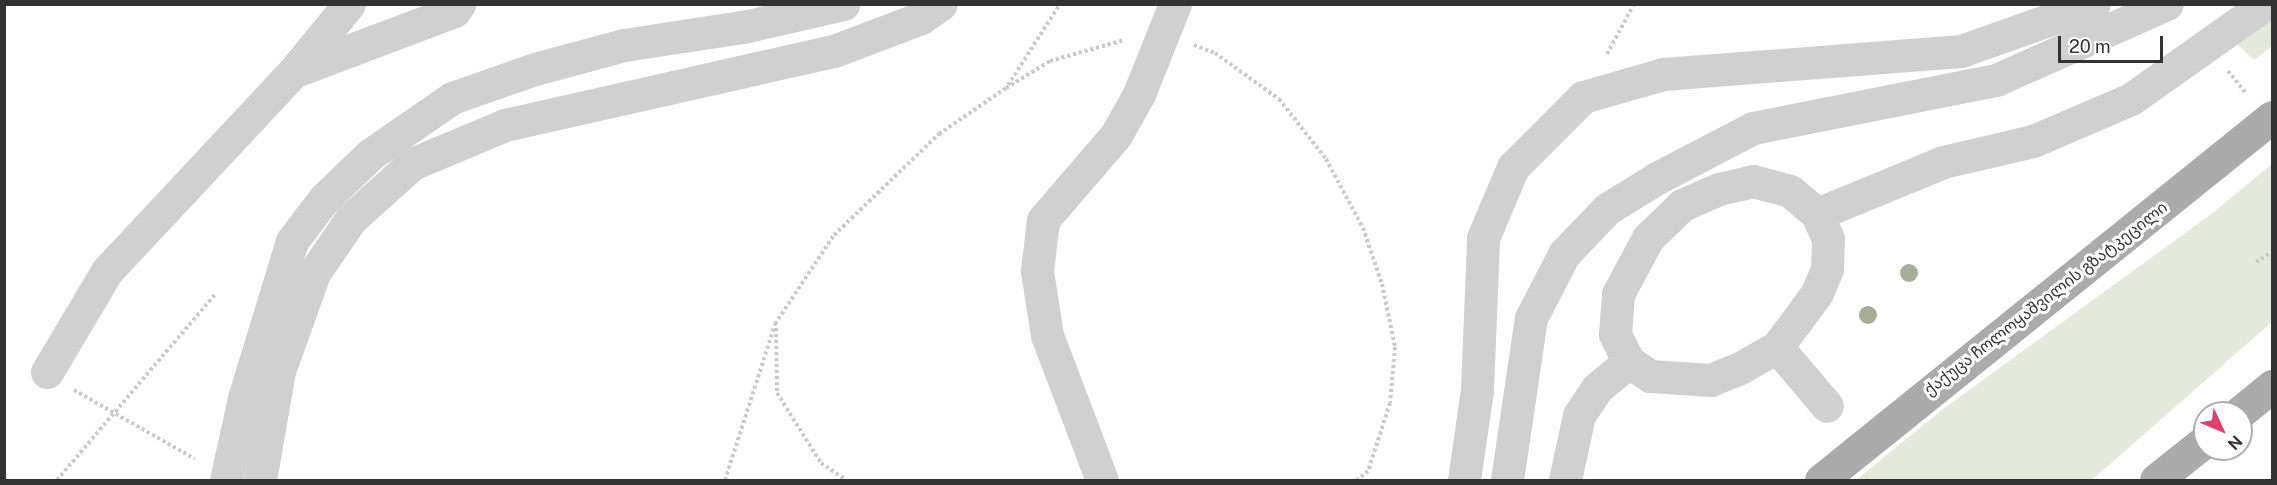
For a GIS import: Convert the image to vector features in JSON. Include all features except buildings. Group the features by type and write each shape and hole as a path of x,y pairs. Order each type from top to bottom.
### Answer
{"main road":[{"name":"ქაქუცა ჩოლოყაშვილის გზატკეცილი","path":"1821,480 2272,117"},
{"path":"2253,402 2272,386"},
{"path":"2156,480 2193,451"}],"lane":[{"path":"47,372 107,271 295,70 349,4"},
{"path":"295,70 454,11 459,4"},
{"path":"229,472 244,398 292,241 324,199 371,154 452,98 535,69 624,45 748,26 843,4"},
{"path":"260,480 279,371 314,273 351,219 412,164 505,124 834,51 921,18 941,4"},
{"path":"1464,480 1477,390 1483,238 1513,167 1583,97 1663,74 1961,51 2094,4"},
{"path":"1507,480 1530,318 1564,254 1607,209 1657,178 1753,128 1816,113 1996,80 2167,4"},
{"path":"1817,213 1943,162 2033,141 2131,99 2265,4"},
{"path":"1102,480 1047,335 1037,271 1044,220 1116,135 1139,94 1169,19"},
{"path":"1753,181 1790,191 1817,213 1827,238 1827,269 1799,322 1777,347 1711,381 1650,376 1629,362 1615,334 1618,294 1648,238 1682,205 1719,189 1753,181"},
{"path":"1777,347 1827,406"},
{"path":"1565,480 1579,415 1597,388 1629,362"}],"path":[{"path":"1006,88 1060,4"},
{"path":"725,480 776,324 834,235 939,134 1006,88 1050,61 1118,41 1169,19 1279,99 1326,159 1363,228 1382,284 1395,347 1390,403 1368,471 1357,480"},
{"path":"2256,262 2272,252"},
{"path":"57,480 216,293"},
{"path":"776,324 777,393 821,463 846,480"},
{"path":"47,372 113,415 187,458 229,472"}],"shaded area":[{"path":"2272,18 2272,46 2254,60 2237,44"},
{"path":"2272,164 2272,322 2092,480 1856,480 1943,409 2214,212"}]}
